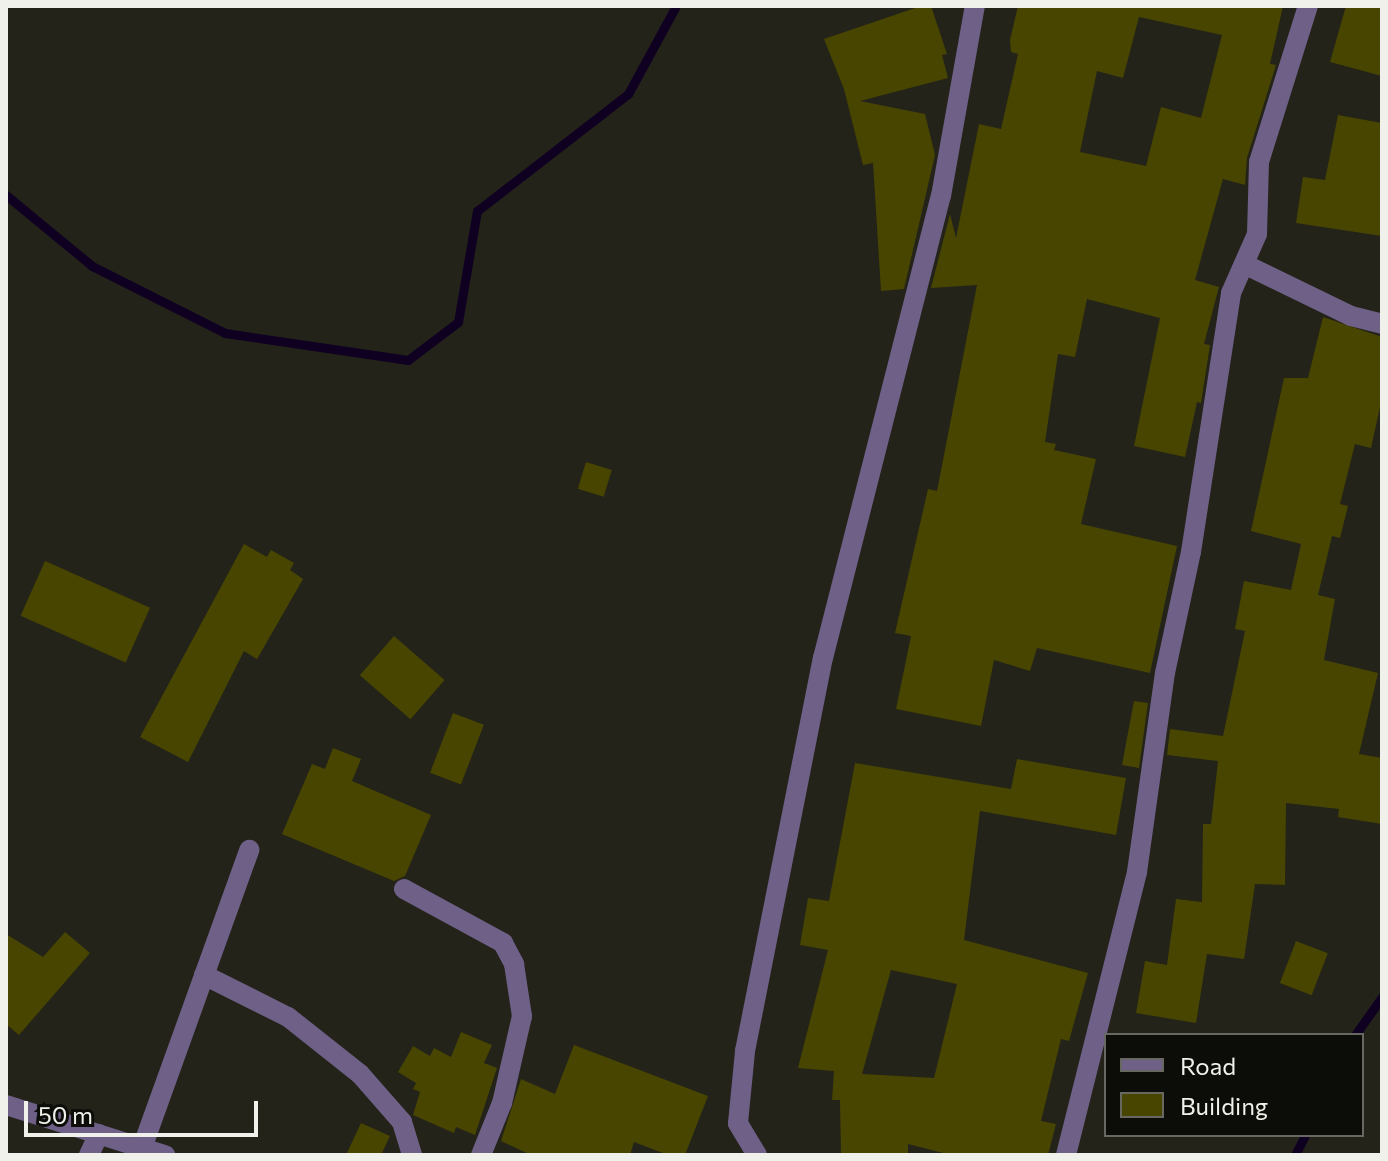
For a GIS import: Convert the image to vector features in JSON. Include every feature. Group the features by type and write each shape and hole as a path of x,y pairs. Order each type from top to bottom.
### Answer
{"street":[{"path":"757,1155 738,1123 745,1051 823,658 941,196 975,6"},
{"path":"1066,1155 1137,872 1165,673 1191,552 1231,293 1257,234 1259,162 1308,6"},
{"path":"1244,264 1351,316 1382,324"},
{"path":"142,1148 249,850"},
{"path":"404,889 503,943 514,964 522,1016 502,1103 481,1155"},
{"path":"204,975 288,1017 360,1074 402,1122 412,1155"},
{"path":"6,1105 165,1155"},
{"path":"89,1155 99,1134"}],"building":[{"path":"921,6 931,6 947,54 942,55 948,78 860,101 925,114 935,155 904,289 881,291 873,163 863,165 844,89 824,39"},
{"path":"1018,6 1283,6 1270,64 1276,65 1247,158 1245,185 1223,179 1195,280 1219,287 1204,344 1210,345 1201,403 1197,402 1185,457 1134,446 1160,318 1087,299 1075,357 1058,354 1045,442 1056,444 1054,450 1096,459 1081,524 1177,546 1150,673 1037,648 1030,671 994,660 981,726 896,709 911,636 895,633 928,489 937,491 977,285 931,288 950,214 956,238 979,124 1001,129 1018,54 1011,52 1010,40","holes":["1139,17 1222,35 1201,118 1161,107 1146,166 1080,152 1097,71 1123,78"]},
{"path":"1346,6 1382,6 1382,76 1330,62"},
{"path":"1338,115 1382,123 1382,236 1296,223 1303,177 1325,180"},
{"path":"1323,317 1382,337 1382,398 1371,448 1355,444 1340,504 1348,506 1340,538 1332,536 1318,595 1335,599 1324,660 1378,673 1359,754 1382,758 1382,824 1338,817 1339,809 1286,803 1285,885 1255,884 1244,959 1207,954 1196,1023 1136,1013 1145,961 1167,965 1176,899 1202,902 1203,824 1211,824 1218,761 1167,755 1170,729 1223,736 1245,631 1235,629 1244,581 1291,590 1301,544 1251,531 1284,378 1308,378"},
{"path":"586,462 612,470 604,497 578,489"},
{"path":"244,544 267,557 271,550 294,563 290,570 303,579 257,659 244,651 188,762 140,737"},
{"path":"45,561 150,608 126,663 21,616"},
{"path":"394,636 445,680 410,719 360,675"},
{"path":"1134,701 1148,703 1139,768 1122,765"},
{"path":"453,713 484,725 461,785 430,773"},
{"path":"333,748 361,759 352,781 431,815 405,876 394,881 282,834 312,764 325,769"},
{"path":"1017,759 1126,778 1116,835 980,811 964,940 1088,973 1069,1041 1061,1039 1041,1121 1056,1124 1048,1155 951,1155 908,1144 908,1155 841,1155 840,1100 832,1100 834,1071 798,1068 828,950 800,945 808,898 829,901 855,763 1011,789","holes":["891,970 957,984 934,1078 862,1074"]},
{"path":"65,932 90,953 19,1035 6,1024 6,934 43,957"},
{"path":"1296,941 1328,953 1312,995 1280,983"},
{"path":"461,1032 492,1045 484,1063 497,1068 475,1135 456,1127 454,1133 413,1115 420,1092 413,1089 416,1083 398,1072 413,1046 430,1056 434,1048 451,1057"},
{"path":"574,1045 708,1096 685,1155 668,1155 634,1142 630,1155 531,1155 501,1141 521,1079 555,1094"},
{"path":"361,1123 390,1136 381,1155 346,1155"}],"waterway":[{"path":"6,195 92,266 225,333 408,360 458,322 477,211 628,94 676,6"},
{"path":"1356,1033 1382,997"},
{"path":"1295,1155 1304,1137"}]}
